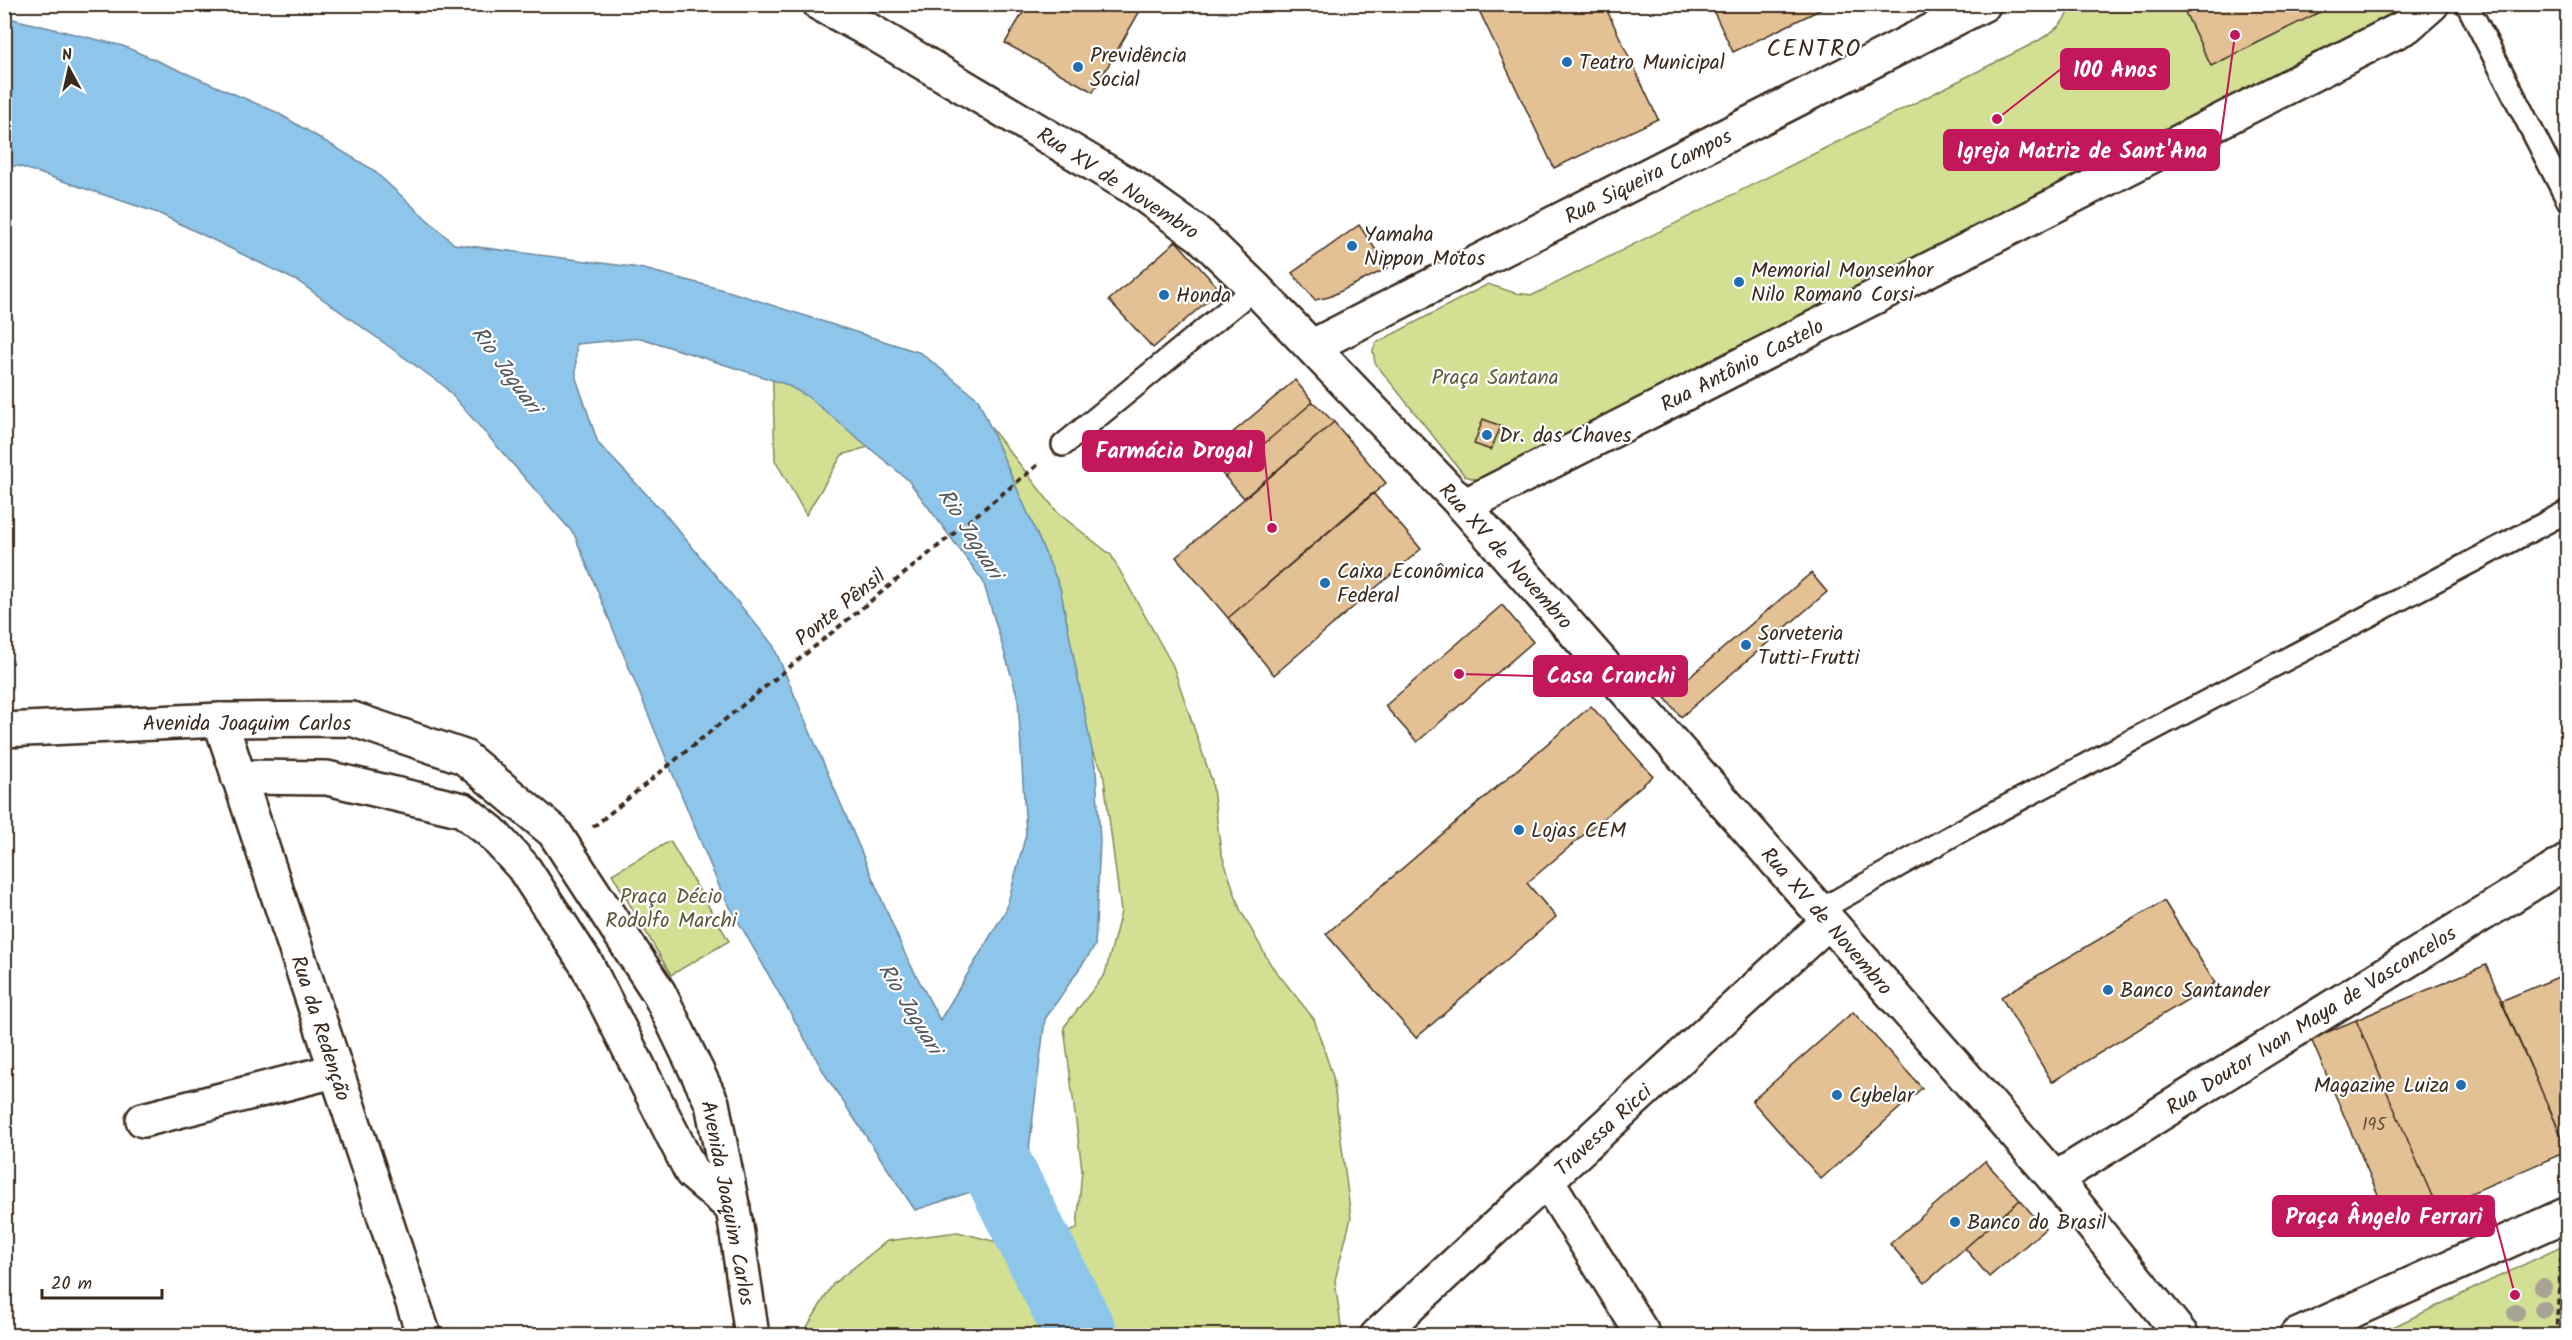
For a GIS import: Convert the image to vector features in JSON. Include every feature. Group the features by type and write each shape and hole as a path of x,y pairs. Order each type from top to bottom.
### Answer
{"street":[{"name":"Rua XV de Novembro","path":"820,4 872,32 1134,188 1201,236 1255,288 1464,506 2055,1179 2182,1335"},
{"name":"Rua Siqueira Campos","path":"1313,346 1984,4"},
{"name":"Rua Antônio Castelo","path":"1464,506 2407,26 2432,4"},
{"name":"Avenida Joaquim Carlos","path":"4,730 220,720 352,720 464,757 554,832 659,993 712,1103 733,1208 752,1335"},
{"name":"Rua da Redenção","path":"220,720 334,1071 424,1335"},
{"path":"238,777 327,778 463,810 490,832 523,867 587,965 692,1173 733,1208"},
{"name":"Rua Doutor Ivan Maya de Vasconcelos","path":"2055,1179 2568,861"},
{"name":"Travessa Ricci","path":"1377,1335 1548,1182 1823,916"},
{"path":"143,1120 334,1071"},
{"path":"1548,1182 1644,1335"},
{"path":"2296,1335 2567,1216"}],"lane":[{"path":"2467,4 2568,201"},
{"path":"1063,445 1255,288"},
{"path":"1823,916 1973,824 2568,512"}],"path":[{"name":"Ponte Pênsil","path":"565,850 1063,445"},
{"path":"2556,1335 2558,1301"}],"green space":[{"name":"Praça Santana","path":"2071,5 2406,5 2390,18 1478,480 1465,476 1375,363 1373,350 1376,343 1488,284 1515,293 1533,295 2036,42 2058,27"},
{"path":"771,323 973,405 1058,513 1111,555 1173,666 1212,781 1221,852 1240,909 1271,965 1314,1019 1333,1077 1351,1218 1335,1280 1342,1335 802,1335 833,1284 887,1241 958,1232 1020,1248 1077,1229 1082,1169 1064,1027 1105,974 1121,912 1103,771 1072,715 903,436 842,455 806,515 775,460"},
{"name":"Praça Décio Rodolfo Marchi","path":"670,841 729,941 671,975 612,874"},
{"path":"2563,1246 2568,1254 2567,1335 2376,1335"}],"water":[{"path":"5,17 123,46 276,112 372,169 454,244 640,268 728,291 921,353 978,399 1060,587 1096,771 1100,841 1095,946 1045,1019 1026,1174 915,1210 826,1076 721,891 574,534 444,386 299,282 158,213 18,166 5,166","holes":["641,338 785,384 807,396 908,480 983,581 1018,698 1026,834 1006,910 940,1020 905,954 773,645 665,514 598,443 576,378 576,344"]}],"building":[{"name":"Previdência Social","path":"1028,4 1144,4 1093,92 1005,43"},
{"name":"Teatro Municipal","path":"1476,4 1604,4 1658,119 1554,168"},
{"path":"1710,4 1832,4 1733,52"},
{"path":"2181,4 2336,4 2211,66"},
{"name":"Yamaha Nippon Motos","path":"1359,225 1388,268 1329,297 1315,300 1292,273"},
{"name":"Honda","path":"1176,241 1220,290 1153,348 1109,300"},
{"path":"1295,380 1313,402 1225,477 1206,455"},
{"path":"1313,402 1334,422 1244,498 1225,477"},
{"name":"Dr. das Chaves","path":"1483,419 1501,426 1491,450 1474,444"},
{"path":"1334,422 1386,483 1228,618 1176,557"},
{"name":"Caixa Econômica Federal","path":"1373,493 1421,549 1274,675 1228,618"},
{"name":"Sorveteria Tutti-Frutti","path":"1811,573 1827,592 1681,717 1665,698"},
{"path":"1502,605 1533,642 1417,742 1385,706"},
{"name":"Lojas CEM","path":"1591,706 1653,776 1527,883 1556,917 1416,1038 1326,934"},
{"name":"Banco Santander","path":"2164,901 2215,983 2052,1082 2001,997"},
{"name":"Magazine Luiza","path":"2486,965 2568,1151 2437,1208 2356,1020"},
{"path":"2568,973 2568,1150 2501,1001"},
{"name":"Cybelar","path":"1853,1012 1922,1088 1821,1179 1752,1101"},
{"path":"2356,1020 2437,1208 2392,1227 2311,1039"},
{"name":"Banco do Brasil","path":"1985,1161 2020,1200 1925,1283 1890,1244"},
{"path":"2020,1200 2045,1229 1989,1277 1965,1248"}],"waterway":[{"name":"Rio Jaguari","path":"960,1093 1082,1336"}],"place":[{"name":"Igreja Matriz de Sant'Ana","path":"2235,35"},
{"name":"Teatro Municipal","path":"1567,62"},
{"name":"Previdência Social","path":"1078,67"},
{"name":"100 Anos","path":"1997,119"},
{"name":"Yamaha Nippon Motos","path":"1352,246"},
{"name":"Memorial Monsenhor Nilo Romano Corsi","path":"1739,282"},
{"name":"Honda","path":"1164,295"},
{"name":"Dr. das Chaves","path":"1487,435"},
{"name":"Farmácia Drogal","path":"1272,528"},
{"name":"Caixa Econômica Federal","path":"1325,583"},
{"name":"Sorveteria Tutti-Frutti","path":"1746,645"},
{"name":"Casa Cranchi","path":"1459,674"},
{"name":"Lojas CEM","path":"1519,830"},
{"name":"Banco Santander","path":"2108,990"},
{"name":"Magazine Luiza","path":"2461,1085"},
{"name":"Cybelar","path":"1837,1095"},
{"name":"Banco do Brasil","path":"1955,1222"},
{"name":"Praça Ângelo Ferrari","path":"2515,1295"}],"district":[{"name":"CENTRO","path":"1814,48"}]}
